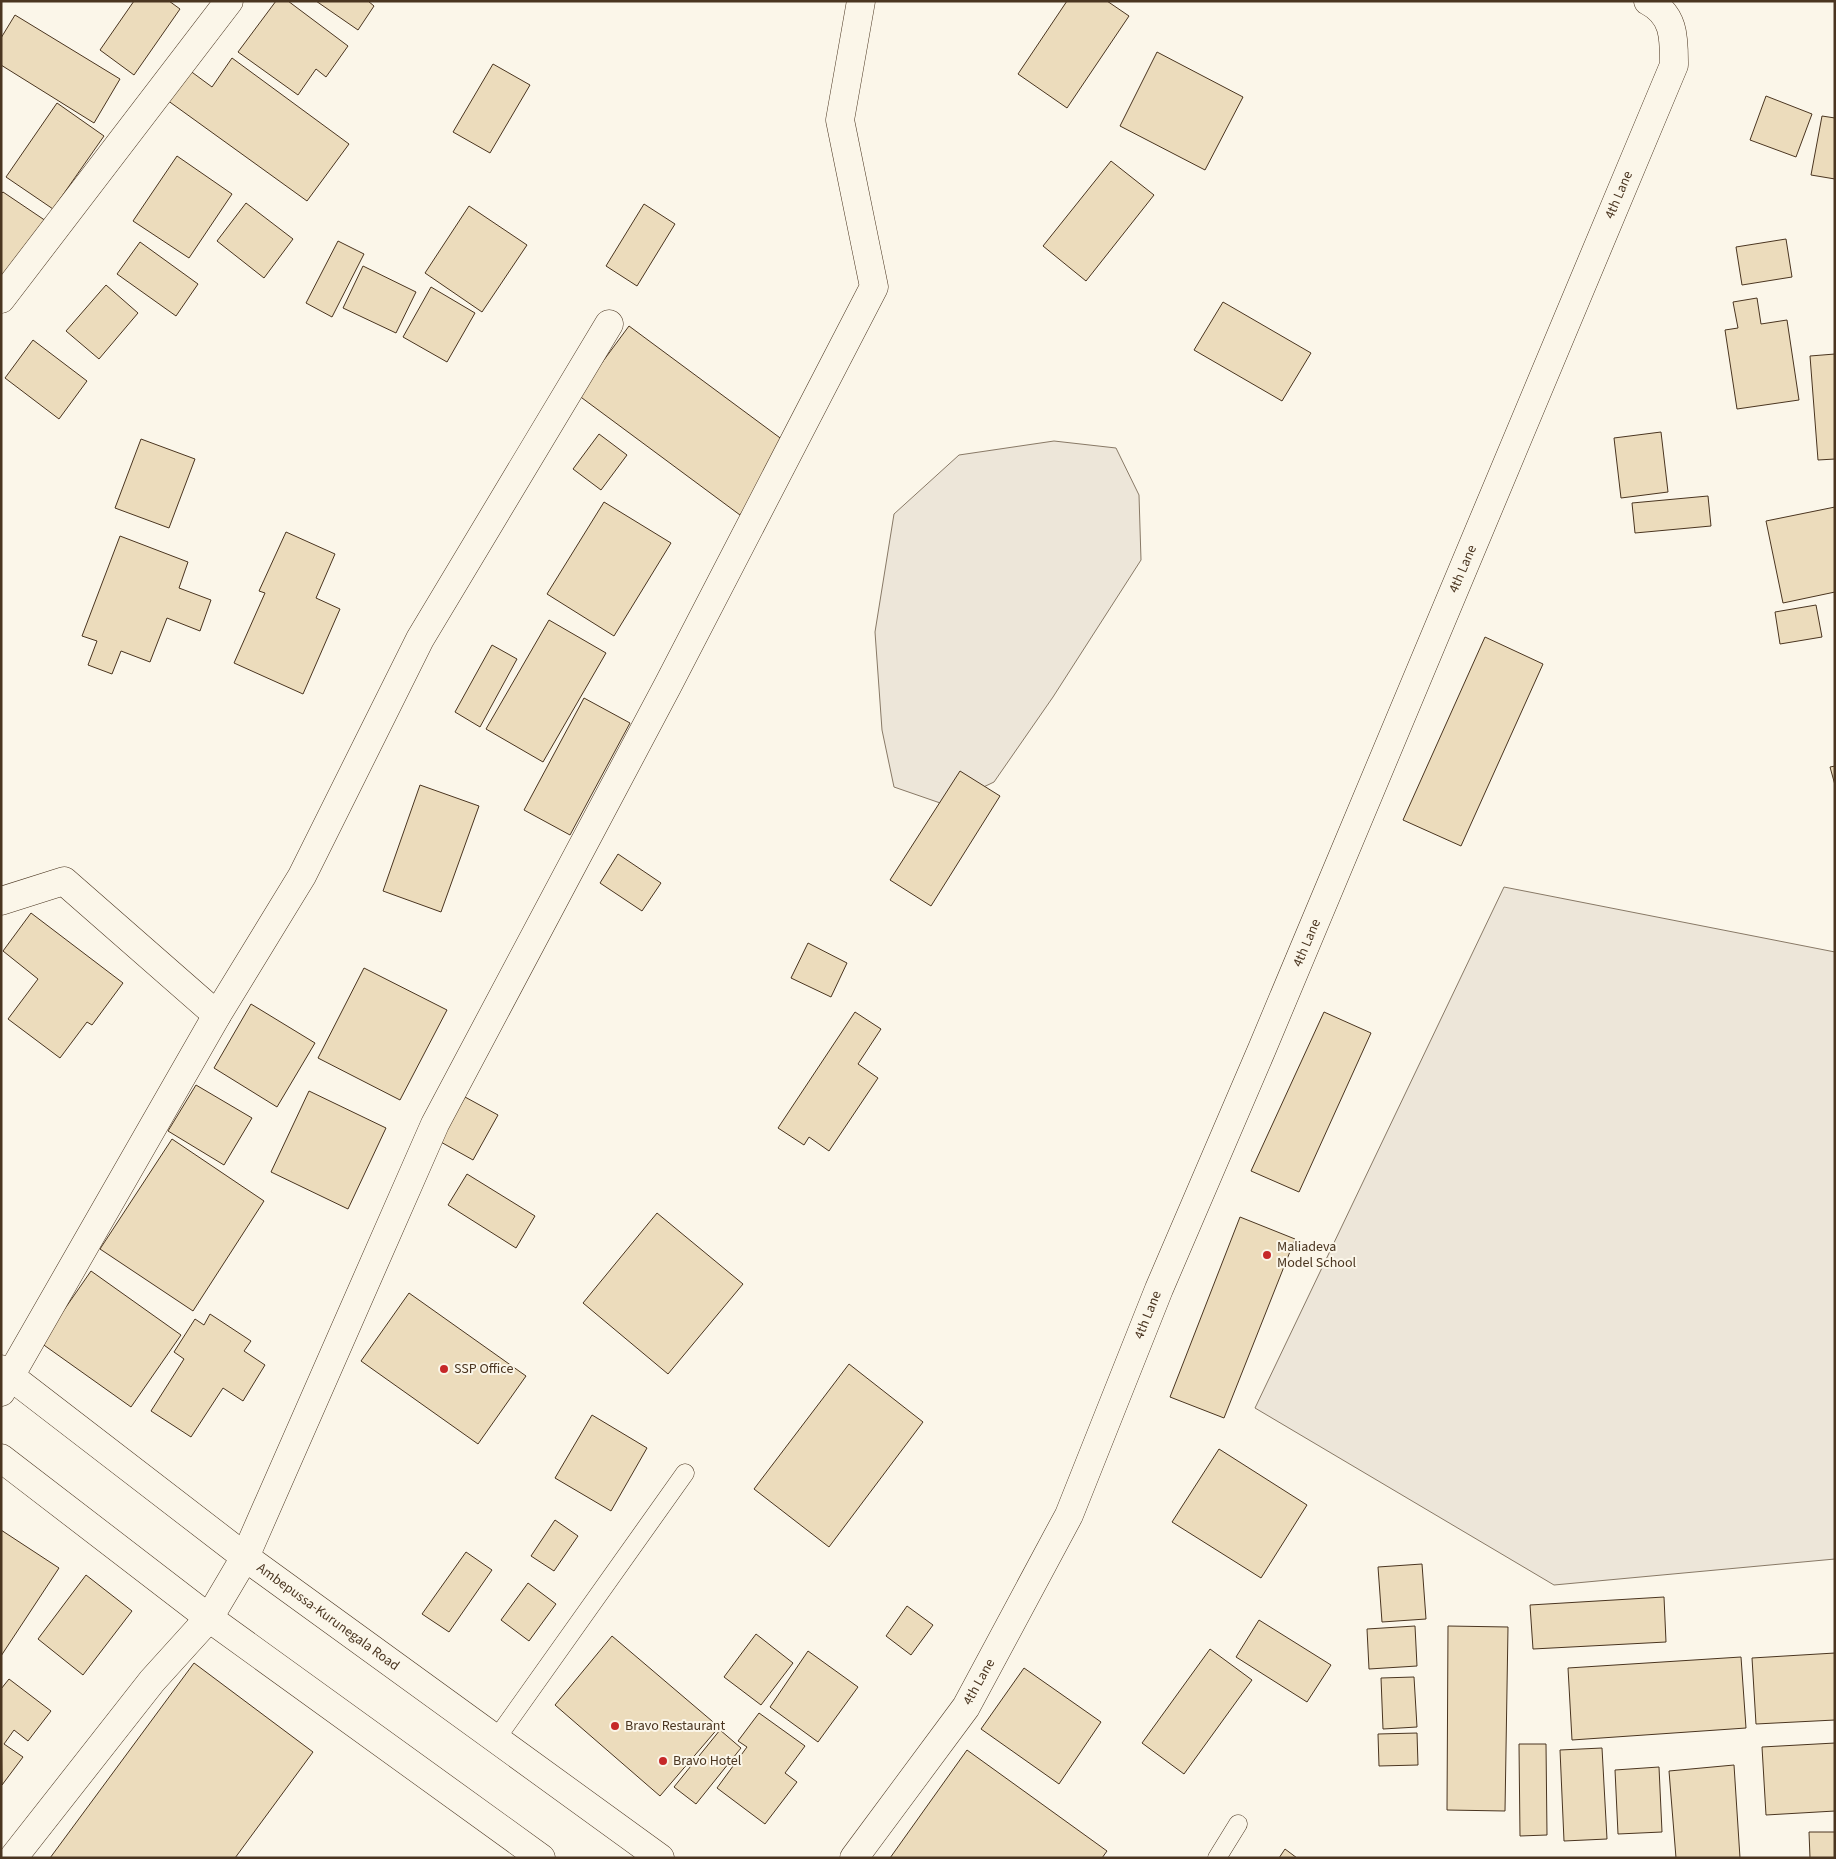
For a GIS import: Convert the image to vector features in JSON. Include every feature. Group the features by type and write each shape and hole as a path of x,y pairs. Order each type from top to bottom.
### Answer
{"main road":[{"path":"1,299 229,1"},
{"path":"13,1858 152,1681 209,1618 245,1556 435,1124 668,685 874,287 840,120 861,1"},
{"name":"4th Lane","path":"854,1858 966,1707 1069,1515 1162,1280 1262,1050 1674,65 1674,31 1657,6 1648,1"},
{"path":"4,1379 217,1015 302,876 420,639 609,324"},
{"path":"1,902 64,881 217,1015"},
{"name":"Ambepussa-Kurunegala Road","path":"4,1379 660,1858"},
{"path":"1,1458 209,1618 541,1858"}],"lane":[{"path":"496,1739 685,1473"},
{"path":"1217,1858 1238,1824"}],"shaded area":[{"path":"1054,441 1116,448 1139,495 1141,560 1053,697 994,782 946,805 894,787 882,730 875,632 894,514 959,455"},
{"path":"1504,887 1835,952 1835,1559 1554,1585 1255,1408"}],"building":[{"path":"134,1 169,1 180,9 134,75 100,50"},
{"path":"276,1 288,1 348,46 326,77 316,69 298,95 238,52"},
{"path":"316,1 368,1 374,6 358,30"},
{"path":"1067,1 1107,1 1129,16 1067,108 1018,74"},
{"path":"15,15 120,79 94,123 1,65 1,38"},
{"path":"1157,52 1243,97 1205,170 1120,126"},
{"path":"232,58 349,144 307,201 167,100 189,70 212,87"},
{"path":"493,64 530,85 490,153 453,132"},
{"path":"1766,96 1812,114 1796,157 1750,140"},
{"path":"57,103 104,136 53,209 6,177"},
{"path":"1822,116 1835,118 1835,179 1811,175"},
{"path":"177,156 232,194 189,258 133,221"},
{"path":"1111,161 1154,195 1086,281 1043,246"},
{"path":"3,192 46,221 1,278 1,194"},
{"path":"246,203 293,239 264,278 217,241"},
{"path":"644,204 675,224 637,286 606,266"},
{"path":"469,206 527,245 482,312 425,273"},
{"path":"1786,239 1792,277 1742,285 1736,247"},
{"path":"338,241 364,254 332,317 306,303"},
{"path":"140,242 198,284 176,316 117,274"},
{"path":"363,266 416,292 396,333 343,308"},
{"path":"106,285 138,313 99,359 66,331"},
{"path":"431,287 475,313 447,362 403,337"},
{"path":"1757,298 1761,324 1787,320 1799,400 1737,409 1725,330 1738,328 1733,302"},
{"path":"1223,302 1311,353 1282,401 1194,350"},
{"path":"629,326 791,446 740,515 578,395"},
{"path":"33,340 87,381 59,419 5,378"},
{"path":"1835,354 1835,459 1818,460 1810,356"},
{"path":"1661,432 1668,492 1621,498 1614,438"},
{"path":"599,434 627,455 601,490 573,469"},
{"path":"141,439 195,459 169,528 115,508"},
{"path":"1708,496 1711,526 1635,533 1632,503"},
{"path":"604,502 671,543 614,636 547,594"},
{"path":"1835,507 1835,592 1783,603 1766,521"},
{"path":"286,532 335,554 316,598 340,609 303,694 234,663 265,593 259,591"},
{"path":"120,536 188,562 179,588 211,600 200,631 167,618 150,662 121,651 112,674 88,665 97,641 82,636"},
{"path":"1816,605 1822,637 1780,644 1775,612"},
{"path":"549,620 606,653 543,762 486,729"},
{"path":"1485,637 1543,664 1461,846 1403,820"},
{"path":"492,645 517,659 480,727 455,712"},
{"path":"584,698 630,723 570,835 524,810"},
{"path":"1835,766 1835,785 1830,767"},
{"path":"960,771 1000,796 931,906 890,880"},
{"path":"420,785 479,806 441,912 383,891"},
{"path":"618,854 661,883 642,911 600,883"},
{"path":"31,913 123,983 92,1025 87,1022 60,1058 8,1019 38,979 3,951"},
{"path":"808,943 847,963 831,997 791,978"},
{"path":"364,968 447,1010 400,1100 318,1058"},
{"path":"251,1004 315,1043 277,1107 214,1068"},
{"path":"855,1012 881,1029 858,1064 878,1078 829,1151 809,1137 804,1145 778,1128"},
{"path":"1324,1012 1371,1033 1299,1192 1251,1171"},
{"path":"196,1085 252,1118 224,1165 168,1131"},
{"path":"309,1091 386,1128 348,1209 271,1172"},
{"path":"465,1097 498,1115 473,1160 439,1141"},
{"path":"172,1139 264,1201 193,1311 100,1249"},
{"path":"467,1174 535,1216 516,1248 448,1205"},
{"path":"657,1213 743,1284 668,1374 583,1303"},
{"path":"1240,1217 1295,1239 1224,1418 1170,1397"},
{"path":"91,1271 181,1335 131,1407 41,1343"},
{"name":"SSP Office","path":"409,1293 526,1376 478,1444 361,1361"},
{"path":"210,1314 251,1341 244,1351 265,1365 243,1401 223,1388 191,1437 151,1411 184,1359 174,1352 195,1319 204,1325"},
{"path":"849,1364 923,1422 829,1547 754,1489"},
{"path":"592,1415 647,1448 611,1511 555,1478"},
{"path":"1219,1449 1307,1505 1261,1578 1172,1522"},
{"path":"555,1520 578,1536 554,1571 531,1556"},
{"path":"1,1530 59,1568 1,1656"},
{"path":"466,1552 492,1570 449,1632 422,1614"},
{"path":"1422,1564 1426,1619 1382,1622 1378,1567"},
{"path":"86,1575 132,1611 83,1675 38,1639"},
{"path":"528,1583 556,1604 529,1641 501,1620"},
{"path":"1664,1597 1666,1642 1533,1649 1530,1605"},
{"path":"907,1606 933,1625 911,1655 886,1636"},
{"path":"1259,1620 1331,1665 1307,1702 1236,1657"},
{"path":"1415,1626 1417,1666 1369,1669 1367,1629"},
{"path":"1448,1626 1508,1627 1505,1811 1447,1810"},
{"path":"756,1634 793,1663 761,1705 724,1677"},
{"path":"612,1636 719,1727 660,1796 555,1705"},
{"path":"1210,1649 1252,1680 1184,1774 1142,1743"},
{"path":"808,1651 858,1687 818,1742 770,1707"},
{"path":"1835,1653 1835,1720 1756,1724 1752,1658"},
{"path":"1741,1657 1746,1728 1572,1740 1568,1668"},
{"path":"194,1663 313,1752 235,1858 50,1858"},
{"path":"1024,1668 1101,1722 1059,1784 981,1729"},
{"path":"1414,1677 1417,1727 1383,1729 1381,1678"},
{"path":"9,1679 51,1711 28,1741 14,1730 4,1744 23,1757 2,1785 1,1689"},
{"path":"759,1713 805,1746 785,1773 797,1782 765,1824 717,1788 747,1747 738,1741"},
{"path":"720,1730 741,1748 696,1804 674,1787"},
{"path":"1417,1733 1418,1765 1379,1766 1378,1734"},
{"path":"1835,1743 1835,1811 1766,1815 1762,1747"},
{"path":"1519,1744 1546,1744 1547,1835 1520,1836"},
{"path":"1602,1748 1607,1839 1564,1841 1560,1750"},
{"path":"967,1750 1107,1851 1102,1858 890,1858"},
{"path":"1734,1765 1740,1858 1676,1858 1669,1771"},
{"path":"1659,1767 1662,1832 1618,1834 1615,1770"},
{"path":"1809,1832 1835,1832 1835,1858 1810,1858"},
{"path":"1285,1849 1297,1858 1279,1858"}],"place":[{"name":"Maliadeva Model School","path":"1267,1255"},
{"name":"SSP Office","path":"444,1369"},
{"name":"Bravo Restaurant","path":"615,1726"},
{"name":"Bravo Hotel","path":"663,1761"}]}
